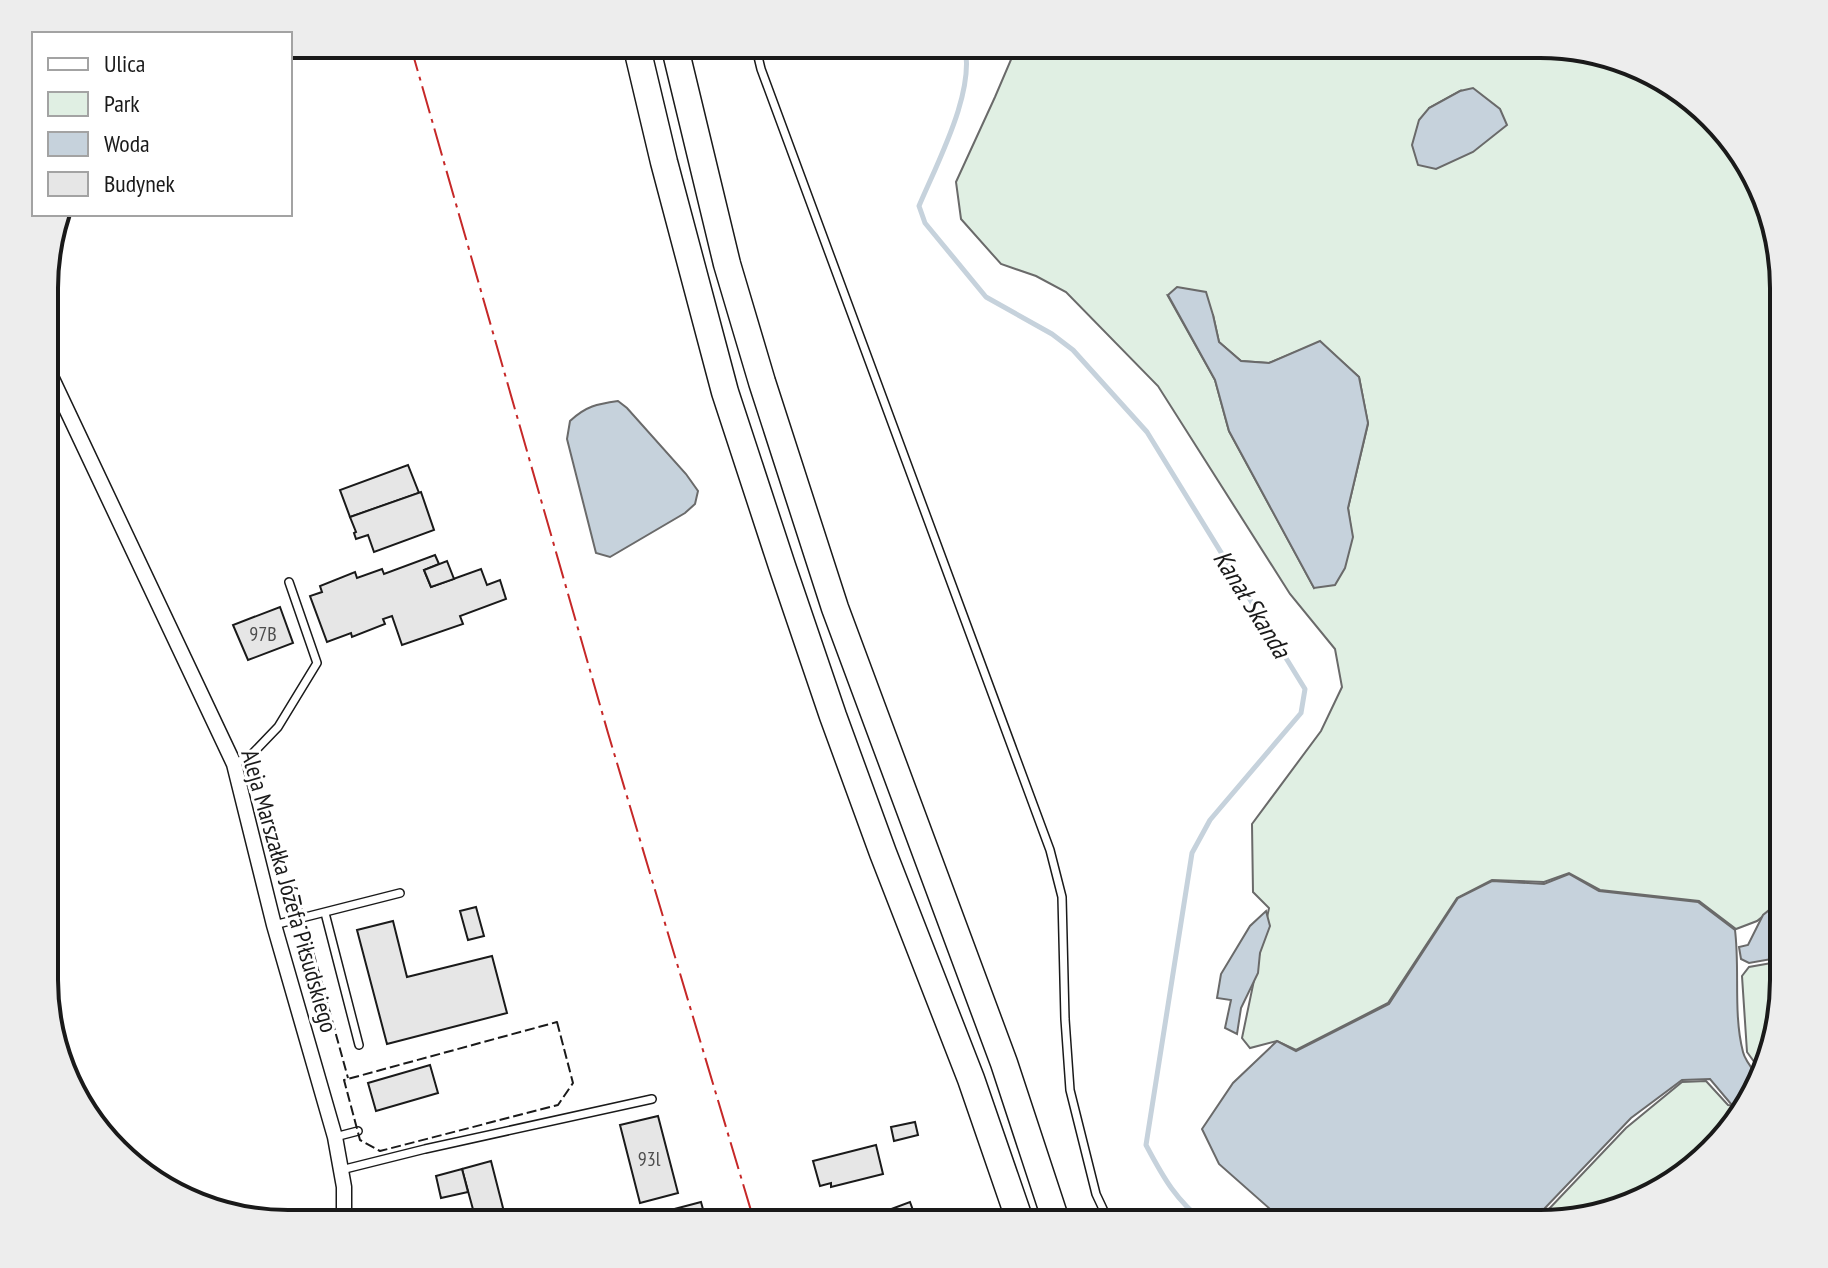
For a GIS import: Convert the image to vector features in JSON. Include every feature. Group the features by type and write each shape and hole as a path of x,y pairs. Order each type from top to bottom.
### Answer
{"highway":[{"path":"639,58 725,392 767,522 853,771 971,1079 1016,1210"},
{"path":"677,58 727,264 835,608 1004,1063 1052,1210"}],"street":[{"name":"Aleja Marszałka Józefa Piłsudskiego","path":"58,391 234,764 274,925 335,1137 344,1187 344,1210"}],"lane":[{"path":"758,58 1050,850 1062,897 1070,1090 1096,1194 1103,1210"},
{"path":"234,764 252,754 278,727 317,663 289,582"},
{"path":"274,925 400,893"},
{"path":"325,913 359,1045"},
{"path":"341,1170 652,1099"},
{"path":"335,1137 358,1131"}],"green space":[{"path":"1012,58 1555,58 1585,62 1628,76 1655,89 1703,125 1739,173 1752,200 1766,243 1770,273 1770,910 1757,921 1736,929 1699,901 1600,890 1569,873 1544,882 1492,880 1457,898 1388,1003 1296,1050 1277,1041 1250,1048 1242,1038 1269,908 1253,892 1252,824 1321,731 1342,687 1335,649 1290,594 1158,386 1066,292 1036,276 1001,264 961,219 956,182","holes":["1460,91 1436,169 1429,108","1168,296 1213,315 1219,342 1241,361 1269,363 1320,342 1359,377 1368,424 1348,508 1352,537 1314,588 1229,431 1215,380"]},
{"path":"1770,963 1766,1025 1754,1062 1747,1052 1742,976 1749,967"},
{"path":"1706,1081 1732,1105 1703,1143 1668,1171 1642,1186 1585,1206 1548,1209 1626,1128 1682,1082"}],"water":[{"path":"1473,88 1500,109 1507,125 1473,152 1436,169 1418,165 1412,145 1419,120 1429,108 1460,91"},
{"path":"1177,287 1206,292 1219,342 1241,361 1269,363 1320,341 1359,377 1368,423 1348,508 1353,537 1345,568 1335,585 1314,588 1229,431 1215,380 1168,295"},
{"path":"618,401 698,491 695,504 685,513 610,557 596,553 567,439 570,421 581,412 592,406"},
{"path":"1569,874 1599,891 1698,902 1735,930 1740,1037 1743,1052 1752,1068 1733,1104 1710,1079 1682,1080 1631,1118 1545,1210 1271,1210 1219,1164 1202,1129 1233,1083 1277,1041 1296,1051 1389,1004 1458,898 1492,881 1544,884"},
{"path":"1770,909 1770,959 1749,963 1741,959 1739,947 1748,945 1763,915"},
{"path":"1266,911 1270,926 1260,953 1258,973 1241,1008 1237,1034 1225,1028 1231,1000 1217,998 1221,974 1250,926"}],"building":[{"path":"408,465 419,493 350,517 340,490"},
{"path":"421,492 434,530 374,552 368,535 356,539 350,517"},
{"path":"435,555 439,564 424,570 431,587 481,569 487,585 500,580 506,599 460,616 463,624 402,645 392,616 383,619 385,624 352,637 351,633 327,642 310,596 322,592 320,586 355,572 357,578 382,569 384,574"},
{"path":"447,561 454,579 431,587 424,570"},
{"path":"280,607 293,643 248,660 233,625"},
{"path":"476,907 484,936 468,940 460,911"},
{"path":"393,921 407,977 492,956 507,1013 387,1044 357,930"},
{"path":"430,1065 438,1093 376,1111 368,1083"},
{"path":"658,1116 678,1193 640,1203 620,1125"},
{"path":"915,1122 918,1135 894,1141 891,1127"},
{"path":"876,1145 883,1174 831,1187 831,1183 820,1186 813,1161"},
{"path":"491,1161 503,1210 473,1210 462,1169"},
{"path":"462,1169 468,1192 441,1198 436,1176"},
{"path":"701,1202 703,1210 671,1210"},
{"path":"910,1202 913,1210 889,1210"}],"waterway":[{"name":"Kanał Skanda","path":"966,58 965,82 953,126 919,206 925,223 986,297 1052,334 1073,350 1147,432 1305,689 1301,713 1210,820 1192,853 1146,1145 1172,1188 1190,1210"}],"fence":[{"path":"299,895 302,909"},
{"path":"306,926 348,1078"},
{"path":"557,1022 573,1083 558,1105 380,1151 360,1140 344,1080 557,1022"}],"power":[{"path":"414,58 608,733 751,1210"}]}
